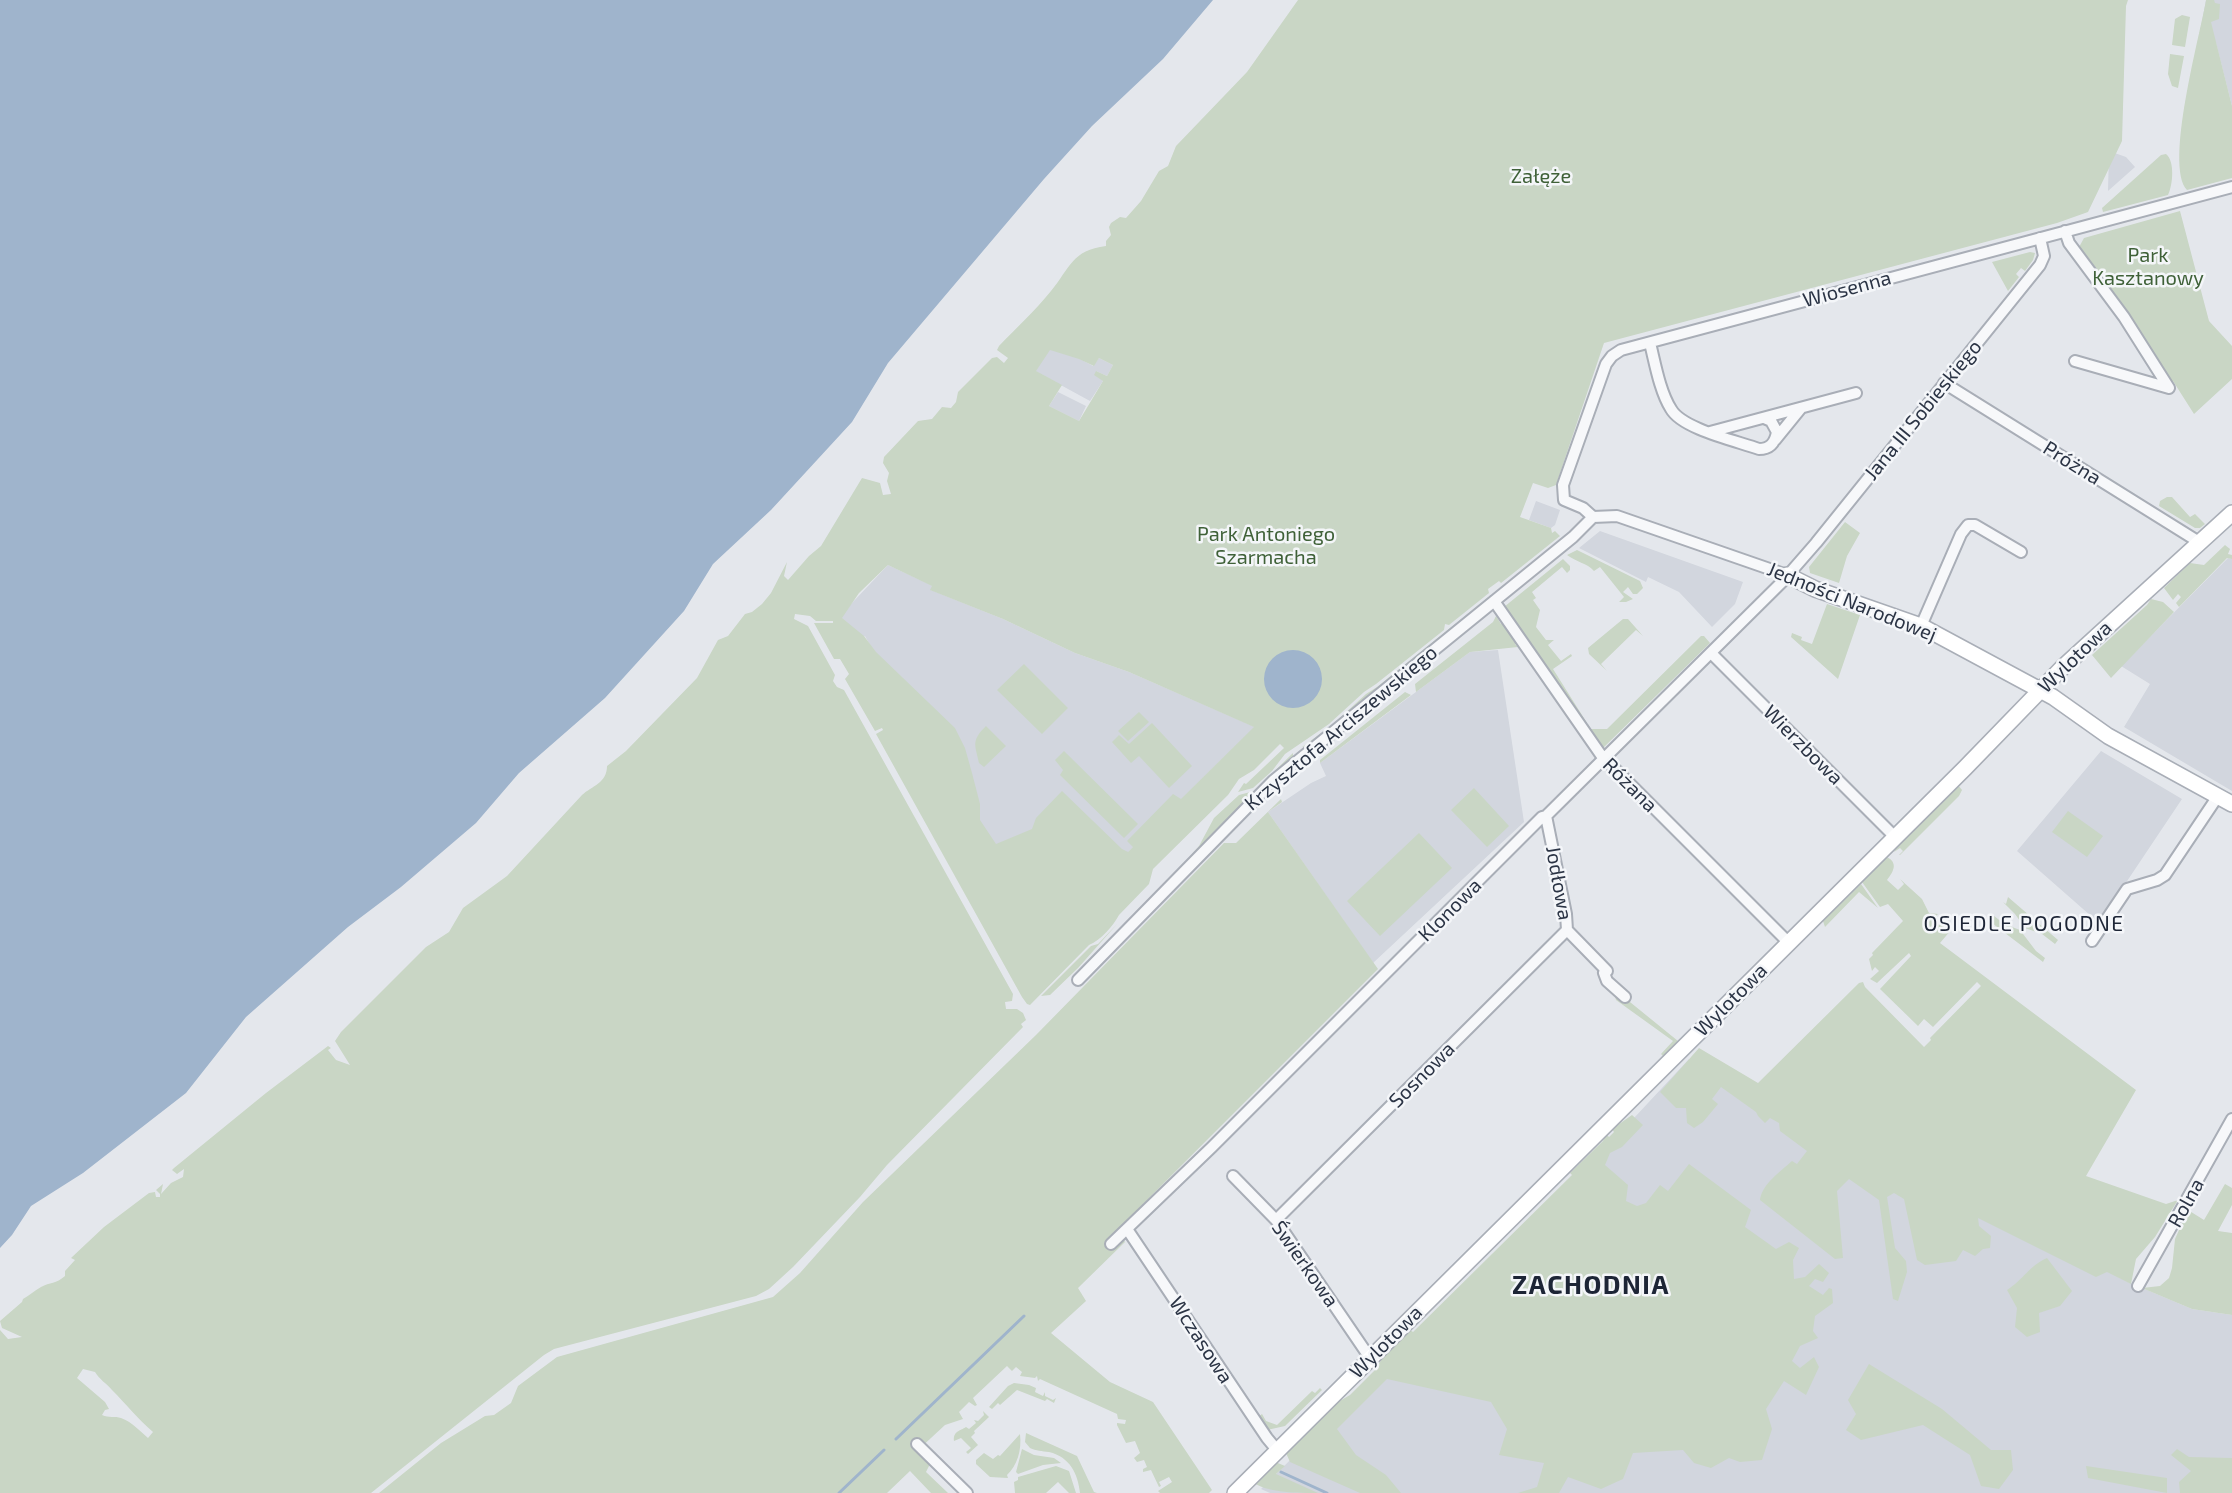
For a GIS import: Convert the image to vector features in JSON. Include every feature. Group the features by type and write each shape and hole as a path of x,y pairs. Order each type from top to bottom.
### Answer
{"street":[{"name":"Wiosenna","path":"1564,500 1563,485 1606,364 1618,352 2232,187"},
{"path":"2065,231 2070,243 2124,317 2169,388 2075,361"},
{"name":"Jana III Sobieskiego","path":"1787,575 1816,543 2040,265 2044,256 2040,238"},
{"path":"1650,343 1667,403 1673,413 1690,426 1765,449 1774,442 1801,408"},
{"name":"Próżna","path":"1944,383 2199,542"},
{"path":"1710,432 1856,393"},
{"path":"1764,418 1775,426 1774,442"},
{"path":"1748,445 1744,433 1750,421"},
{"name":"Jedności Narodowej","path":"1564,500 1583,508 1593,517 1612,516 1634,522 1787,575 1815,589 1921,626 2058,700 2108,735 2232,804"},
{"name":"Wylotowa","path":"1235,1493 1789,943 2040,690 2085,646 2232,513"},
{"name":"Krzysztofa Arciszewskiego","path":"1078,980 1273,781 1496,603 1593,517"},
{"path":"1921,626 1961,534 1968,525 1975,525 2021,552"},
{"name":"Klonowa","path":"1111,1244 1212,1148 1787,575"},
{"name":"Różana","path":"1496,603 1604,759 1789,943"},
{"name":"Wierzbowa","path":"1711,653 1895,837"},
{"path":"2092,941 2127,889 2157,880 2165,875 2218,796"},
{"name":"Jodłowa","path":"1546,816 1566,914 1567,930 1607,971 1604,973 1607,981 1625,997"},
{"name":"Sosnowa","path":"1276,1220 1567,930"},
{"name":"Rolna","path":"2138,1286 2232,1119"},
{"name":"Świerkowa","path":"1233,1176 1276,1220 1370,1358"},
{"name":"Wczasowa","path":"1127,1229 1277,1450"},
{"path":"917,1443 967,1493"}],"shaded area":[{"path":"2206,0 2232,0 2232,106 2216,43 2197,47"},
{"path":"2109,151 2126,157 2135,167 2108,191"},
{"path":"1053,344 1093,366 1099,358 1113,365 1107,376 1096,371 1103,381 1090,401 1035,371"},
{"path":"1058,392 1086,406 1079,421 1049,406"},
{"path":"1536,501 1560,510 1555,525 1551,528 1529,520"},
{"path":"1600,531 1743,582 1735,604 1712,627 1679,592 1648,577 1646,582 1579,548"},
{"path":"2228,558 2232,559 2232,791 2124,727 2150,684 2121,666"},
{"path":"888,565 933,586 931,590 1003,619 1075,653 1129,672 1255,727 1034,945 865,636 852,644 834,622"},
{"path":"1498,650 1524,822 1373,963 1268,812 1311,783 1326,776 1320,763 1470,652"},
{"path":"2101,751 2182,799 2099,923 2017,851"},
{"path":"1689,1059 2128,1282 2192,1309 2232,1315 2232,1493 1270,1493 1261,1489 1634,1118"}],"green space":[{"path":"1298,0 2128,0 2122,141 2088,212 2057,223 1604,343 1556,485 1548,488 1533,483 1520,517 1551,528 1552,533 1555,531 1560,536 1501,583 1499,581 1488,589 1489,593 1449,625 1445,624 1444,630 1364,692 1329,724 1285,754 1272,771 1253,788 1238,792 1244,783 1246,784 1284,748 1280,744 1254,770 1239,779 1228,795 1153,869 1149,884 1106,932 1089,945 1030,1005 1022,997 876,734 883,730 882,728 875,731 845,679 849,674 840,659 834,659 814,623 833,623 833,621 816,621 810,616 795,614 794,619 808,626 835,675 833,681 837,687 844,690 1013,994 1012,1001 1005,1002 1006,1009 1017,1009 1023,1013 1026,1020 1021,1024 1023,1027 887,1165 860,1197 793,1267 769,1289 756,1296 554,1349 371,1493 0,1493 0,1330 8,1339 22,1337 2,1328 0,1321 23,1299 41,1287 65,1276 65,1271 75,1260 71,1258 104,1227 149,1193 155,1192 156,1197 160,1197 156,1190 163,1184 161,1194 171,1183 183,1177 184,1169 177,1174 172,1170 174,1168 328,1046 331,1048 328,1050 336,1060 350,1065 335,1041 341,1032 426,947 449,932 463,908 507,876 582,795 602,780 607,766 626,751 697,678 718,640 728,636 745,614 752,612 762,604 771,593 787,562 784,576 788,580 821,546 862,478 880,483 883,495 891,494 887,481 889,473 883,463 884,457 918,421 932,419 942,407 951,408 956,402 958,392 992,358 997,357 1004,363 1008,358 997,350 999,346 1045,298 1073,261 1086,251 1106,246 1106,241 1111,235 1109,227 1111,223 1120,217 1126,218 1141,201 1159,171 1168,166 1176,146 1247,72","holes":["1050,350 1094,366 1099,358 1113,365 1107,376 1096,371 1094,375 1103,381 1079,421 1049,406 1062,385 1036,371","888,565 932,586 930,590 1003,619 1075,653 1129,672 1254,727 1181,799 1173,794 1127,841 1133,847 1128,852 1122,849 1062,791 1036,818 1032,829 996,844 980,820 980,804 972,773 965,748 955,728 876,652 864,636 842,618 859,593","83,1369 95,1372 153,1432 148,1438 125,1420 102,1415 105,1410 109,1409 105,1402 77,1378"]},
{"path":"2206,0 2214,0 2215,3 2220,4 2219,19 2211,22 2232,106 2232,178 2187,190 2181,176 2179,155 2181,128"},
{"path":"2182,15 2190,17 2185,47 2172,45 2175,19"},
{"path":"2170,54 2184,56 2178,88 2172,86 2168,74"},
{"path":"2166,154 2171,162 2172,173 2168,195 2103,212 2102,208 2161,155"},
{"name":"Park Kasztanowy","path":"2180,211 2209,321 2232,346 2232,379 2194,414 2078,249 2084,238"},
{"path":"2030,252 2035,253 2033,260 2025,271 2021,268 2016,274 2019,277 2008,291 1992,262"},
{"path":"2172,497 2190,517 2195,514 2205,524 2200,528 2195,528 2159,506 2160,501"},
{"path":"1845,522 1860,533 1847,556 1839,583 1810,573 1809,567"},
{"path":"2225,545 2230,549 2228,554 2232,555 2232,559 2227,558 2179,607 2176,603 2181,597 2178,594 2173,600 2164,588 2190,563 2204,565"},
{"path":"1577,550 1640,581 1643,588 1637,594 1633,594 1628,587 1623,592 1633,599 1619,602 1624,597 1600,567 1594,571 1567,555"},
{"path":"1563,559 1570,566 1570,570 1567,573 1562,567 1532,592 1536,598 1533,600 1540,610 1536,627 1546,640 1554,640 1548,645 1561,661 1571,654 1572,656 1553,669 1587,723 1583,725 1504,607"},
{"path":"1491,595 1492,597 1308,746 1302,747 1331,726 1366,694"},
{"path":"2151,599 2163,602 2174,612 2111,678 2092,655"},
{"path":"1827,604 1860,615 1838,679 1791,637 1792,633 1812,644"},
{"path":"1496,616 1501,624 1505,622 1518,642 1515,644 1518,647 1470,652 1416,692 1415,684 1493,622"},
{"path":"1623,619 1628,619 1643,636 1636,630 1601,664 1607,671 1589,654 1588,648"},
{"path":"1701,636 1704,636 1710,643 1603,748 1600,748 1584,726 1588,724 1591,729 1607,729"},
{"path":"1024,664 1068,708 1042,734 997,690"},
{"path":"1405,692 1411,695 1320,763 1320,760"},
{"path":"1139,712 1149,722 1128,741 1118,731"},
{"path":"1152,723 1192,766 1169,788 1139,756 1131,763 1112,742 1119,735 1129,744"},
{"path":"986,726 1006,746 984,767 979,763 975,743 978,735"},
{"path":"1064,751 1138,824 1124,838 1060,775 1063,770 1055,760"},
{"path":"1293,753 1293,757 1191,855 1199,846 1214,818 1239,795 1254,791"},
{"path":"1958,785 1962,790 1959,796 1900,855 1903,851 1900,848 1894,852 1897,846"},
{"path":"1474,788 1509,826 1487,847 1451,810"},
{"path":"1281,799 1282,802 1268,812 1378,969 1117,1230 1125,1242 1078,1288 1086,1301 1051,1333 1110,1382 1153,1402 1212,1490 1209,1493 1160,1493 1158,1491 1172,1482 1169,1477 1159,1482 1161,1486 1159,1487 1151,1470 1143,1472 1143,1469 1147,1467 1144,1460 1137,1462 1134,1458 1140,1453 1135,1441 1126,1443 1117,1425 1117,1423 1125,1424 1126,1420 1118,1419 1117,1414 1040,1379 1038,1381 1037,1376 1035,1378 1020,1376 1022,1372 1016,1367 1012,1371 1007,1366 973,1398 977,1405 969,1402 959,1412 963,1419 945,1425 917,1451 930,1464 926,1472 948,1493 931,1493 910,1471 887,1493 379,1493 441,1443 485,1416 494,1415 511,1403 518,1386 557,1357 773,1297 800,1273 863,1202 1036,1035 1224,843 1236,843"},
{"path":"2068,811 2103,836 2087,857 2052,832"},
{"path":"1419,833 1452,868 1380,936 1347,901"},
{"path":"1887,857 1893,862 1894,867 1887,880 1898,890 1904,884 1900,879 1922,899 1929,913 1938,914 1933,919 1939,925 1944,920 1950,926 1955,921 1957,923 1940,943 2136,1090 2086,1176 2166,1204 2178,1200 2155,1237 2136,1259 2131,1284 2107,1272 2096,1277 1978,1218 1979,1226 1991,1236 1990,1248 1983,1249 1975,1256 1963,1250 1956,1261 1925,1265 1917,1260 1904,1199 1894,1193 1887,1197 1895,1248 1906,1261 1907,1272 1898,1301 1893,1299 1879,1200 1849,1179 1837,1191 1843,1258 1835,1259 1760,1200 1761,1194 1772,1179 1792,1161 1797,1164 1807,1151 1780,1131 1779,1123 1770,1118 1765,1123 1756,1112 1721,1087 1712,1099 1718,1104 1703,1122 1694,1128 1687,1123 1686,1108 1676,1108 1660,1092 1699,1048 1758,1083 1859,983 1863,982 1865,987 1924,1047 1931,1040 1930,1038 1981,986 1977,982 1933,1027 1924,1019 1918,1026 1880,989 1911,956 1909,953 1877,983 1870,979 1879,971 1875,967 1872,971 1869,959 1872,953 1903,921 1888,904 1880,907 1862,882"},
{"path":"1861,884 1878,908 1859,892 1825,927 1823,921"},
{"path":"2008,897 2058,940 2055,944 2042,934 2025,928 2003,902 2006,904"},
{"path":"1993,915 2004,924 2020,930 2036,951 2045,958 2043,962 1988,920"},
{"path":"1118,923 1078,968 1050,995 1041,996 1091,946 1098,944"},
{"path":"1614,993 1625,998 1678,1041 1663,1056 1661,1054 1673,1041 1616,1000"},
{"path":"1632,1115 1643,1125 1622,1147 1610,1153 1605,1165 1628,1185 1626,1201 1637,1206 1646,1203 1660,1185 1668,1191 1689,1164 1751,1210 1745,1227 1776,1249 1789,1242 1799,1248 1793,1260 1794,1279 1805,1277 1819,1264 1829,1273 1823,1282 1815,1279 1809,1286 1823,1295 1829,1288 1832,1289 1833,1303 1815,1316 1813,1331 1818,1338 1800,1346 1792,1361 1800,1368 1814,1357 1819,1367 1806,1395 1784,1381 1766,1409 1772,1429 1762,1460 1740,1462 1729,1458 1711,1468 1694,1463 1683,1450 1633,1453 1623,1479 1601,1489 1568,1477 1559,1493 1518,1493 1537,1487 1544,1463 1499,1455 1507,1429 1491,1402 1387,1379 1337,1429 1356,1455 1386,1475 1401,1493 1360,1493 1290,1462 1286,1453 1338,1402 1350,1395 1375,1370 1385,1354 1410,1330 1413,1332 1572,1175 1570,1173 1603,1141 1606,1134 1609,1137 1614,1132 1612,1129"},
{"path":"2225,1184 2232,1188 2232,1205 2218,1231 2232,1233 2232,1315 2192,1309 2142,1288 2160,1286 2169,1278 2175,1239 2188,1210 2204,1220"},
{"path":"2047,1258 2072,1291 2060,1306 2039,1313 2040,1332 2027,1337 2015,1327 2017,1308 2007,1290"},
{"path":"1869,1364 1942,1409 1991,1450 2011,1450 2013,1470 1999,1489 1981,1486 1970,1455 1923,1425 1861,1440 1846,1430 1856,1414 1848,1400"},
{"path":"1014,1383 1036,1388 1035,1392 1043,1396 1045,1392 1045,1396 1053,1400 1056,1398 1054,1403 1017,1390 1000,1405 998,1403 992,1409 989,1407 1008,1386"},
{"path":"1320,1388 1322,1390 1285,1426 1267,1430 1258,1417 1262,1414 1266,1421 1277,1425 1312,1391 1315,1393"},
{"path":"983,1411 989,1417 974,1431 971,1437 978,1445 968,1454 966,1452 971,1448 961,1438 954,1441 955,1435 976,1423 974,1420 978,1421 984,1415"},
{"path":"1026,1433 1077,1456 1094,1492 1097,1493 1080,1493 1075,1473 1068,1462 1056,1454 1030,1448 1025,1442"},
{"path":"1020,1434 1018,1457 1014,1467 1007,1475 1008,1478 990,1477 976,1464 976,1460 984,1453 993,1459 1000,1456"},
{"path":"1022,1449 1034,1455 1054,1458 1061,1463 1043,1465 1018,1474 1016,1472"},
{"path":"2177,1449 2189,1457 2232,1458 2232,1493 2180,1493 2179,1482 2191,1471 2171,1455"},
{"path":"1273,1461 1285,1466 1276,1474 1318,1493 1276,1491 1254,1483"},
{"path":"1056,1466 1069,1471 1076,1493 1069,1493 1058,1482 1046,1493 1015,1493 1014,1482 1018,1480 1018,1477"},
{"path":"2086,1466 2167,1478 2167,1493 2088,1478"}],"water":[{"path":"0,0 1213,0 1163,59 1092,126 1044,179 888,363 852,422 771,510 713,564 684,611 605,698 519,773 476,823 401,887 348,927 246,1017 186,1093 83,1173 31,1206 12,1235 0,1248"},
{"path":"1287,650 1299,650 1314,658 1322,673 1322,685 1314,700 1299,708 1287,708 1272,700 1264,685 1264,673 1272,658"}],"waterway":[{"path":"896,1439 1024,1316"},
{"path":"839,1493 884,1450"},
{"path":"1281,1472 1327,1493"}],"district":[{"name":"OSIEDLE POGODNE","path":"2024,924"},
{"name":"ZACHODNIA","path":"1591,1285"}],"park label":[{"name":"Załęże","path":"1541,176"},
{"name":"Park Antoniego Szarmacha","path":"1266,546"}]}
